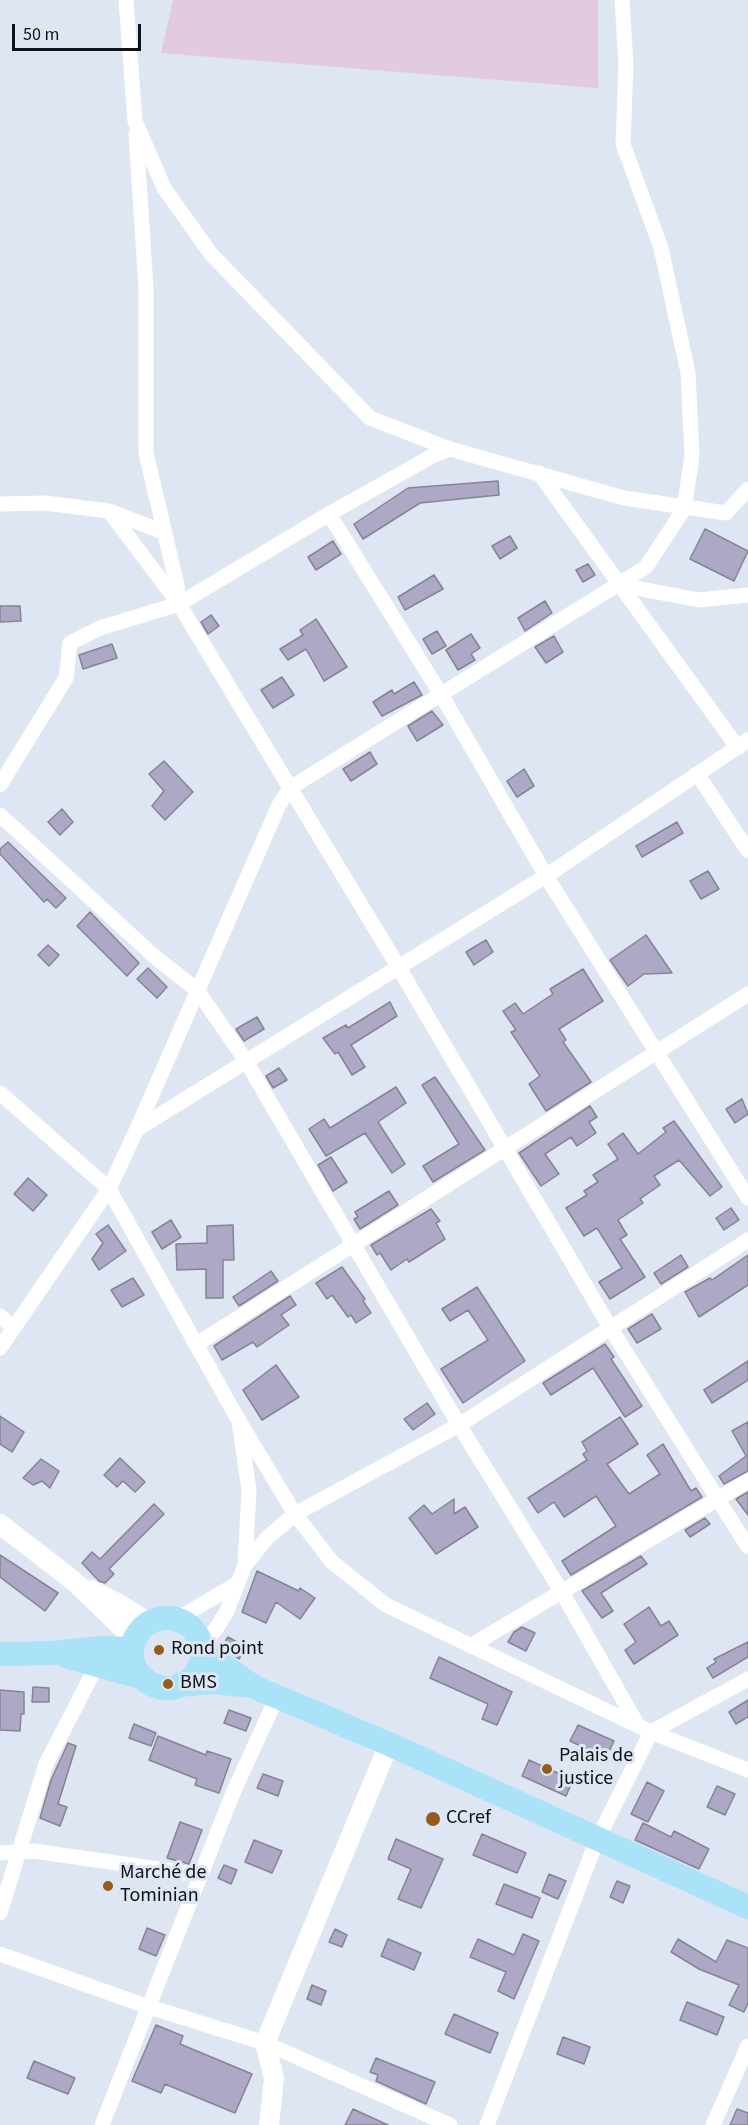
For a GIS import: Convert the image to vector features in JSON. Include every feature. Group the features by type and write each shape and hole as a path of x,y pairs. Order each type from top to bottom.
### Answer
{"main road":[{"path":"0,1653 54,1653 101,1648 139,1637 167,1618 177,1619 195,1632 201,1647 254,1687"},
{"path":"139,1637 135,1666 144,1678"},
{"path":"179,1685 196,1671 201,1647"},
{"path":"54,1653 144,1678 164,1687 213,1682 254,1687 389,1744 748,1907"}],"street":[{"path":"126,0 146,288 146,453 177,585 179,604"},
{"path":"0,1348 109,1189 279,805 290,788 621,585 646,567 684,509 692,456 688,373 661,248 623,144 626,65 622,0"},
{"path":"135,121 164,188 211,254 370,418 450,449 624,498 684,509 726,513 748,489"},
{"path":"0,785 66,678 70,643 100,628 179,604 329,514 434,455 450,449"},
{"path":"137,1129 546,876 743,744 621,585 539,473"},
{"path":"0,504 45,503 109,511 163,532"},
{"path":"109,511 179,604 399,968 611,1329 748,1547"},
{"path":"329,514 442,696 546,876 748,1198"},
{"path":"621,585 699,600 748,595"},
{"path":"698,775 748,851"},
{"path":"0,815 155,957 197,990 246,1061 637,1724"},
{"path":"196,1344 748,994"},
{"path":"0,1093 109,1189 239,1421 295,1514 333,1562 386,1605 651,1732 748,1770"},
{"path":"201,1647 227,1611 235,1585 245,1565 267,1538 295,1514 459,1425 748,1240"},
{"path":"0,1316 14,1328"},
{"path":"239,1421 249,1490 245,1565"},
{"path":"472,1645 562,1594 748,1481"},
{"path":"0,1524 75,1582 139,1637"},
{"path":"177,1619 235,1585"},
{"path":"0,1913 46,1764 97,1665"},
{"path":"487,2125 597,1840 651,1732 748,1679"},
{"path":"102,2125 146,2006 277,1696"},
{"path":"270,2125 274,2078 265,2043 389,1744"},
{"path":"0,1853 34,1851 200,1875"},
{"path":"0,1954 146,2006 265,2043 450,2125"},
{"path":"713,2125 748,2046"}],"shaded area":[{"path":"173,0 598,0 598,88 161,53"}],"building":[{"path":"498,481 499,495 420,503 363,539 354,524 408,488"},
{"path":"705,529 748,551 734,581 690,559"},
{"path":"510,536 517,548 500,559 492,546"},
{"path":"333,541 341,554 316,570 308,557"},
{"path":"588,564 595,575 583,582 576,570"},
{"path":"434,575 443,589 405,610 398,597"},
{"path":"545,601 552,613 525,631 518,618"},
{"path":"0,606 20,606 21,621 0,622"},
{"path":"211,615 219,626 208,634 201,622"},
{"path":"316,619 347,667 324,681 306,649 288,660 280,649 303,635 300,630"},
{"path":"437,631 446,646 432,654 423,639"},
{"path":"471,634 480,648 471,654 475,660 458,670 446,650"},
{"path":"554,636 563,652 546,663 535,647"},
{"path":"112,644 117,658 83,669 79,655"},
{"path":"282,677 294,695 273,708 261,690"},
{"path":"414,682 422,695 382,716 373,702 392,690 394,694"},
{"path":"432,711 443,725 417,741 408,726"},
{"path":"370,752 377,764 351,781 343,769"},
{"path":"164,761 193,792 165,820 152,806 164,791 149,774"},
{"path":"524,769 534,786 517,797 507,781"},
{"path":"62,809 73,822 60,835 48,822"},
{"path":"677,822 683,833 642,857 636,846"},
{"path":"8,842 66,898 56,908 47,899 44,902 0,854 0,849"},
{"path":"708,871 719,889 701,899 690,881"},
{"path":"90,912 139,963 127,976 77,926"},
{"path":"646,935 672,973 644,974 628,986 610,960"},
{"path":"486,940 493,952 474,965 466,952"},
{"path":"48,945 59,955 49,966 38,955"},
{"path":"148,968 167,987 157,998 137,979"},
{"path":"583,969 603,1001 559,1029 566,1040 563,1042 591,1082 546,1111 529,1084 540,1076 511,1032 516,1030 503,1011 515,1003 523,1014 553,994 550,989"},
{"path":"390,1002 397,1016 351,1045 365,1067 352,1075 338,1052 335,1054 323,1038 346,1025 348,1028"},
{"path":"257,1017 264,1029 244,1041 236,1029"},
{"path":"279,1068 287,1080 273,1088 266,1076"},
{"path":"435,1077 485,1150 433,1182 423,1166 459,1144 422,1085"},
{"path":"396,1087 406,1103 378,1122 405,1164 392,1173 365,1133 326,1156 309,1129 324,1119 330,1128"},
{"path":"742,1099 748,1114 735,1123 726,1109"},
{"path":"590,1106 597,1117 589,1122 596,1133 577,1146 571,1137 545,1154 559,1174 541,1186 519,1153"},
{"path":"674,1121 722,1187 710,1196 679,1160 654,1176 660,1185 640,1199 643,1203 618,1220 627,1235 620,1239 645,1277 610,1299 599,1282 622,1268 597,1228 584,1236 566,1208 587,1195 584,1191 598,1182 593,1175 618,1159 608,1144 623,1133 638,1154 666,1132 663,1128"},
{"path":"331,1157 347,1182 333,1191 318,1165"},
{"path":"28,1178 47,1195 33,1211 14,1194"},
{"path":"389,1191 398,1205 360,1229 354,1219 358,1217 355,1212"},
{"path":"731,1208 739,1220 724,1230 716,1218"},
{"path":"431,1209 440,1221 436,1223 445,1239 409,1262 407,1259 391,1270 380,1253 377,1255 371,1245"},
{"path":"171,1220 181,1237 162,1249 152,1232"},
{"path":"108,1225 126,1251 99,1270 92,1259 103,1243 96,1234"},
{"path":"233,1225 234,1260 223,1260 223,1298 206,1298 206,1269 177,1270 176,1244 207,1243 207,1226"},
{"path":"681,1255 688,1267 661,1284 654,1273"},
{"path":"748,1255 748,1285 699,1317 685,1292 710,1278 712,1280"},
{"path":"342,1267 365,1299 363,1301 371,1313 356,1323 351,1315 348,1317 332,1295 327,1299 316,1283"},
{"path":"271,1271 278,1281 239,1306 233,1297"},
{"path":"133,1278 144,1295 122,1307 111,1290"},
{"path":"477,1287 525,1361 463,1403 441,1369 488,1340 468,1310 450,1321 442,1309"},
{"path":"290,1296 296,1305 281,1315 289,1325 257,1347 253,1342 222,1360 214,1346"},
{"path":"652,1314 661,1329 637,1343 628,1329"},
{"path":"605,1344 614,1357 611,1359 642,1406 625,1417 593,1368 551,1395 543,1383"},
{"path":"748,1361 748,1380 712,1403 704,1390"},
{"path":"276,1365 299,1397 262,1420 243,1390"},
{"path":"427,1403 435,1414 413,1430 404,1419"},
{"path":"0,1416 24,1432 12,1452 0,1444"},
{"path":"620,1417 638,1444 607,1464 629,1494 660,1474 647,1455 663,1444 691,1491 696,1488 702,1497 571,1575 562,1561 616,1526 596,1496 564,1517 554,1502 538,1513 528,1498 587,1460 583,1454 587,1451 582,1442"},
{"path":"748,1422 748,1471 724,1484 719,1476 746,1456 732,1431"},
{"path":"120,1458 145,1482 135,1492 123,1481 117,1487 104,1475"},
{"path":"41,1459 59,1471 50,1488 42,1481 33,1485 23,1478"},
{"path":"748,1492 748,1515 736,1499"},
{"path":"454,1499 454,1514 465,1507 478,1527 436,1554 409,1518 424,1505 432,1514"},
{"path":"154,1504 164,1514 109,1569 114,1574 105,1583 99,1581 82,1563 92,1552 100,1559"},
{"path":"705,1518 710,1524 690,1537 685,1530"},
{"path":"0,1555 58,1593 45,1611 0,1577"},
{"path":"641,1556 647,1564 601,1593 613,1611 602,1618 582,1591"},
{"path":"257,1571 299,1591 300,1588 315,1598 300,1619 276,1602 266,1623 242,1612"},
{"path":"649,1607 661,1626 669,1621 678,1635 634,1664 625,1650 636,1642 624,1624"},
{"path":"522,1627 535,1633 526,1651 508,1642 514,1632"},
{"path":"228,1637 246,1647 239,1659 222,1647"},
{"path":"748,1642 748,1657 713,1678 707,1668 716,1662 714,1659"},
{"path":"439,1657 512,1692 497,1725 482,1719 488,1704 430,1678"},
{"path":"33,1687 49,1688 49,1702 32,1702"},
{"path":"0,1690 24,1692 24,1714 21,1714 20,1731 0,1730"},
{"path":"748,1700 748,1717 736,1724 729,1712"},
{"path":"229,1710 251,1718 246,1731 224,1723"},
{"path":"134,1724 156,1733 151,1746 129,1738"},
{"path":"578,1725 614,1741 606,1758 570,1741"},
{"path":"158,1736 206,1755 207,1751 231,1759 219,1793 195,1785 197,1779 149,1760"},
{"path":"68,1743 76,1746 58,1804 67,1807 60,1826 40,1818 51,1780"},
{"path":"529,1760 573,1780 566,1796 522,1776"},
{"path":"263,1774 283,1781 278,1796 257,1788"},
{"path":"647,1782 664,1791 648,1822 631,1814"},
{"path":"717,1786 735,1794 725,1815 707,1807"},
{"path":"180,1822 202,1830 189,1864 167,1858"},
{"path":"643,1823 671,1837 674,1831 709,1849 699,1869 635,1840"},
{"path":"482,1834 526,1853 517,1873 473,1855"},
{"path":"396,1839 443,1859 421,1908 398,1899 411,1869 388,1859"},
{"path":"254,1840 282,1851 272,1873 245,1862"},
{"path":"224,1865 237,1870 231,1884 218,1878"},
{"path":"549,1874 566,1881 558,1899 542,1892"},
{"path":"617,1881 630,1886 623,1903 610,1897"},
{"path":"504,1884 540,1898 532,1918 496,1904"},
{"path":"147,1928 165,1935 156,1956 139,1949"},
{"path":"335,1929 347,1935 342,1947 329,1942"},
{"path":"523,1934 539,1941 514,1999 498,1991 506,1972 470,1957 478,1939 514,1955"},
{"path":"388,1939 421,1953 414,1970 381,1956"},
{"path":"678,1939 716,1962 727,1940 748,1948 748,2003 744,2012 729,2005 739,1985 699,1969 671,1952"},
{"path":"312,1985 326,1991 321,2005 307,1999"},
{"path":"687,2002 724,2017 717,2035 680,2020"},
{"path":"454,2014 498,2033 490,2053 445,2034"},
{"path":"156,2025 183,2036 180,2044 252,2074 235,2113 165,2084 161,2093 132,2081"},
{"path":"563,2037 590,2047 584,2064 557,2054"},
{"path":"376,2058 435,2082 426,2104 376,2081 378,2075 370,2072"},
{"path":"34,2061 75,2078 68,2094 27,2078"},
{"path":"353,2109 388,2125 345,2125"},
{"path":"737,2109 748,2113 748,2125 730,2125"}],"place":[{"name":"Rond point","path":"159,1650"},
{"name":"BMS","path":"168,1684"},
{"name":"Palais de justice","path":"547,1769"},
{"name":"CCref","path":"433,1819"},
{"name":"Marché de Tominian","path":"108,1886"}]}
